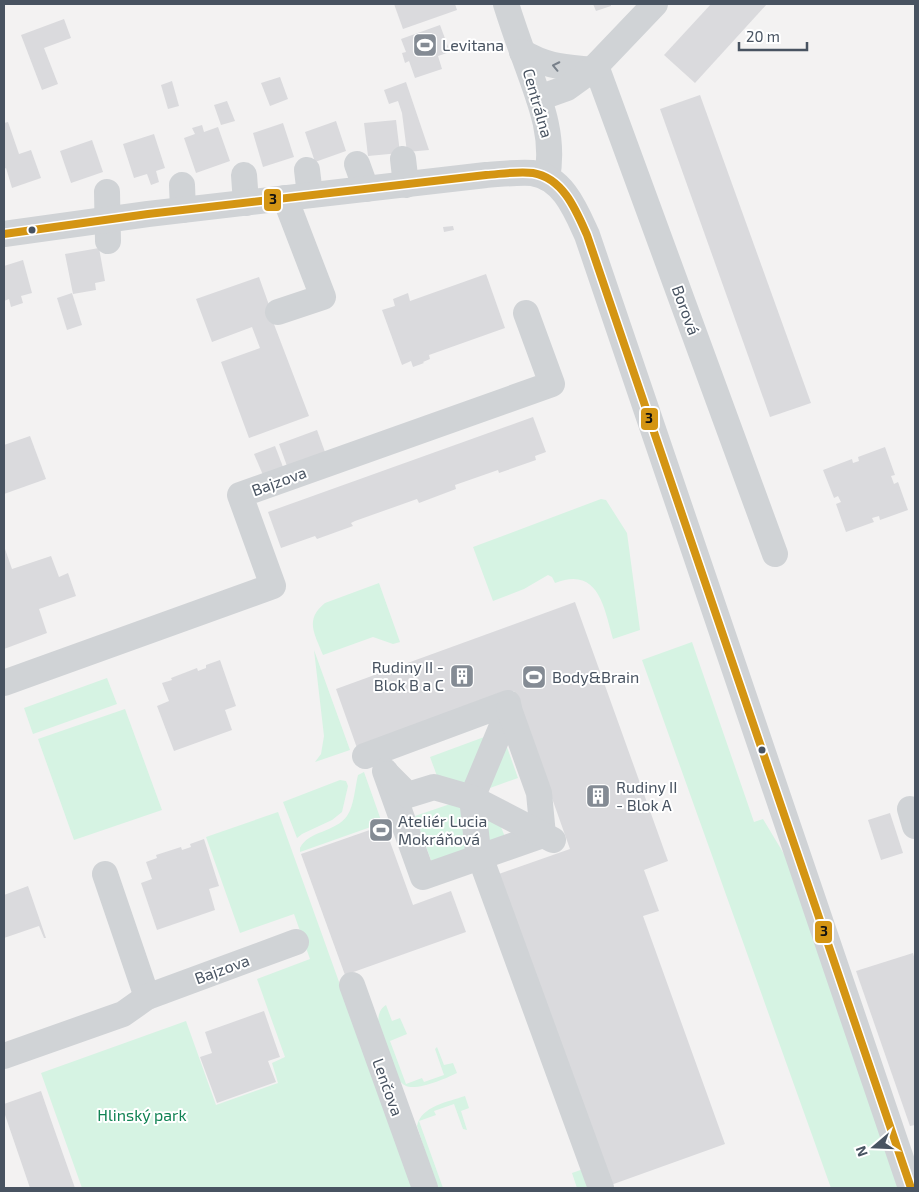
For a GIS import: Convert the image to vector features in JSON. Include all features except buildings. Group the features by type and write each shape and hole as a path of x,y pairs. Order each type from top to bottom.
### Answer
{"street":[{"name":"Centrálna","path":"506,4 539,98 550,144 548,178"},
{"path":"539,98 567,88 594,68 655,4"},
{"path":"522,52 537,61 555,66 594,68"},
{"name":"Borová","path":"594,68 775,554"},
{"path":"357,164 366,189"},
{"path":"13,233 108,230 182,198 246,203 301,188 366,189 405,172 486,175 534,174 548,178 563,191 576,209 586,235 912,1188"},
{"path":"244,175 246,203"},
{"path":"278,312 323,297 301,188"},
{"path":"107,192 108,230"},
{"name":"Bajzova","path":"4,683 272,586 240,495 552,384 526,313"},
{"path":"508,704 539,793 550,839 472,798 434,787 408,796 385,771 364,756 508,704"},
{"path":"510,709 472,798 478,851 601,1188"},
{"path":"385,771 409,866 423,877 480,857 550,839"},
{"path":"105,874 147,997"},
{"name":"Bajzova","path":"4,1056 123,1014 147,997 296,942"},
{"name":"Lenčova","path":"352,985 425,1188"}],"green space":[{"path":"601,499 606,500 627,533 640,630 613,639 597,593 590,585 581,580 570,579 555,583 552,577 548,575 524,589 493,601 473,547"},
{"path":"379,583 400,642 393,644 373,637 323,655 313,628 313,621 319,609 325,603"},
{"path":"692,642 754,822 763,819 793,869 902,1188 831,1188 642,660"},
{"path":"314,650 350,750 315,762 321,754 324,736"},
{"path":"107,678 117,704 33,734 24,708"},
{"path":"125,709 162,810 74,840 38,739"},
{"path":"495,733 470,791 437,776 430,757"},
{"path":"503,736 518,778 479,792"},
{"path":"364,772 382,823 300,852 300,848 309,838 336,825 347,816 353,802 358,775"},
{"path":"340,780 346,781 348,786 342,812 332,820 297,838 283,802"},
{"path":"459,801 472,849 432,863 415,816"},
{"path":"476,808 497,817 505,837 480,846"},
{"name":"Hlinský park","path":"278,812 413,1188 82,1188 41,1073 186,1021 216,1105 278,1083 272,1063 285,1057 257,979 310,959 294,914 240,933 206,837"},
{"path":"386,1005 392,1021 400,1018 407,1034 390,1041 406,1084 422,1078 424,1082 444,1075 435,1049 437,1047 444,1065 453,1063 457,1073 417,1087 406,1086 402,1083 397,1078 378,1025 379,1014"},
{"path":"465,1096 469,1108 461,1111 467,1130 463,1129 454,1104 434,1111 436,1115 419,1121 429,1109"},
{"path":"419,1121 443,1188 437,1188 417,1126"},
{"path":"589,1167 596,1188 577,1188 572,1173"}],"transit line":[{"name":"3","path":"4,234 148,214 521,172 543,176 553,181 560,188 573,206 587,235 911,1188"}],"place":[{"name":"Levitana","path":"425,45"},
{"name":"Rudiny II - Blok B a C","path":"462,676"},
{"name":"Body&Brain","path":"534,677"},
{"name":"Rudiny II - Blok A","path":"598,796"},
{"name":"Ateliér Lucia Mokráňová","path":"381,830"}]}
